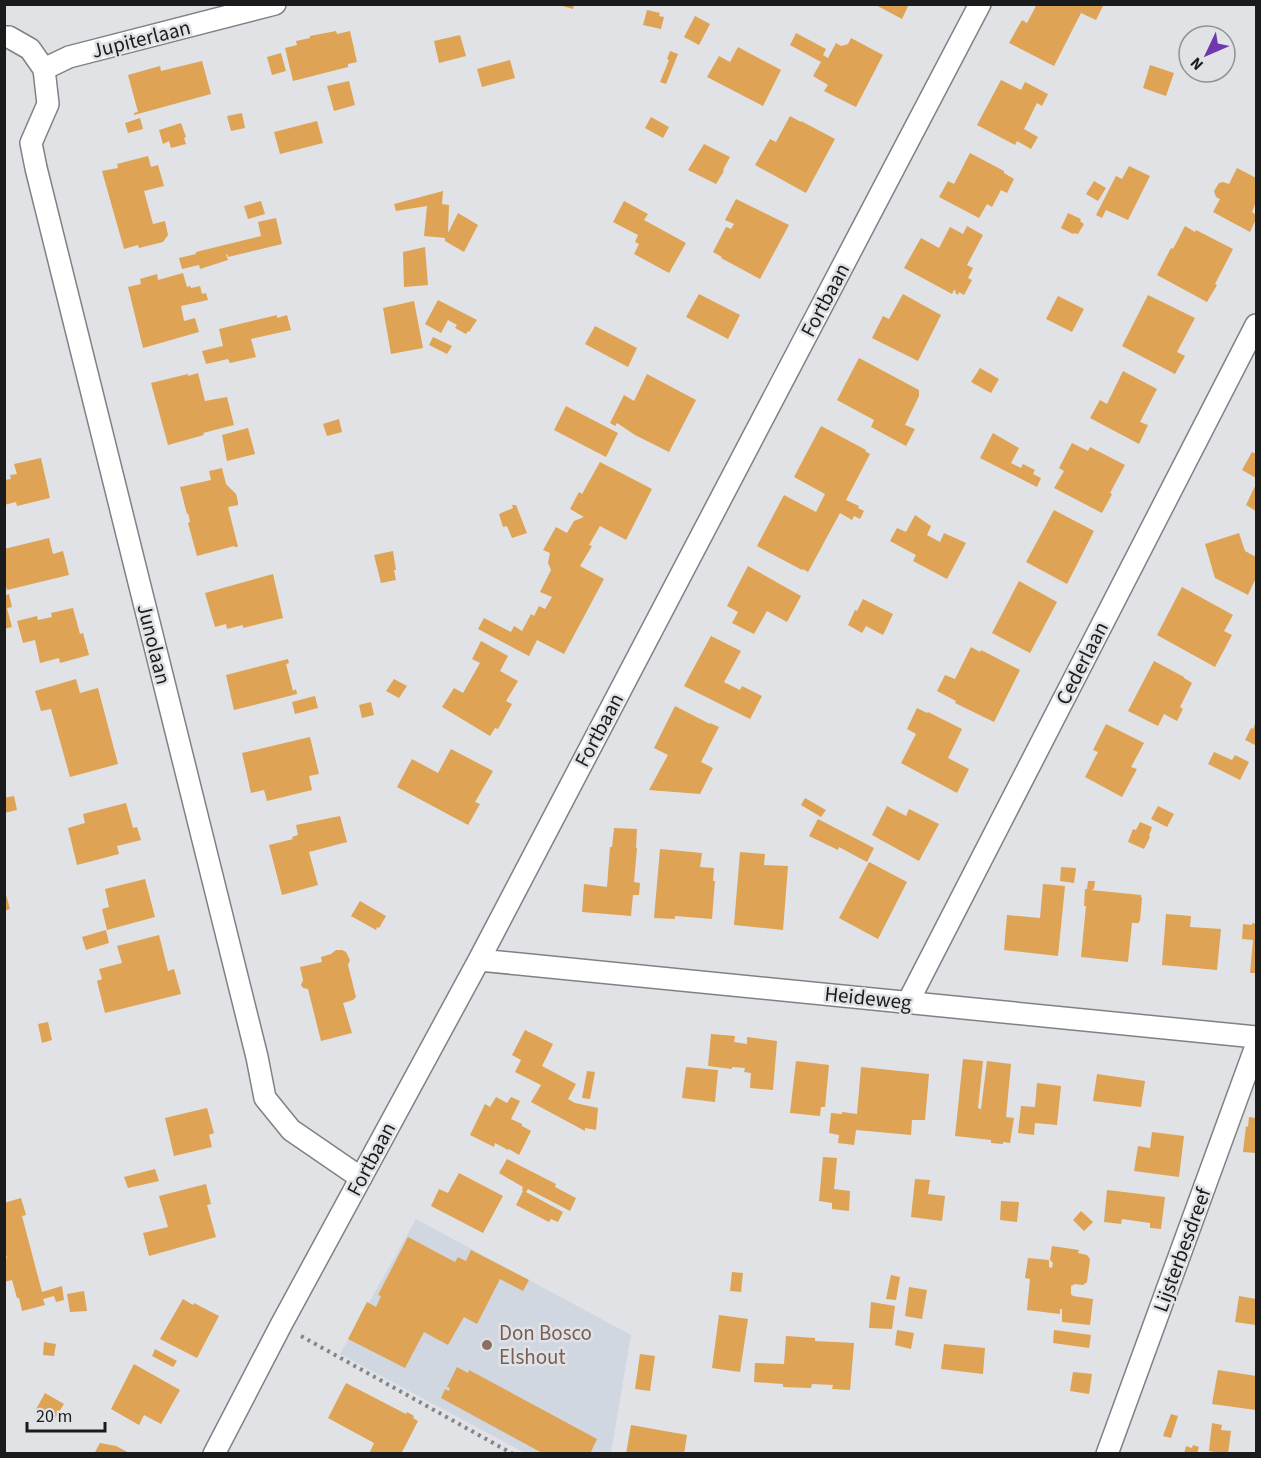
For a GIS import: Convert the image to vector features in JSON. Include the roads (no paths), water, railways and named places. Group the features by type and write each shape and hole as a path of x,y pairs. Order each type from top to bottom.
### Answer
{"street":[{"name":"Jupiterlaan","path":"44,69 69,57 275,4"},
{"name":"Fortbaan","path":"214,1454 281,1325 479,960 980,4"},
{"path":"4,37 9,37 30,49 44,69"},
{"name":"Junolaan","path":"44,69 48,104 31,143 265,1098 291,1130 361,1178"},
{"name":"Cederlaan","path":"908,1002 1257,325"},
{"name":"Heideweg","path":"479,960 1257,1036"},
{"name":"Lijsterbesdreef","path":"1107,1454 1257,1046"}],"place":[{"name":"Don Bosco Elshout","path":"487,1345"}]}
